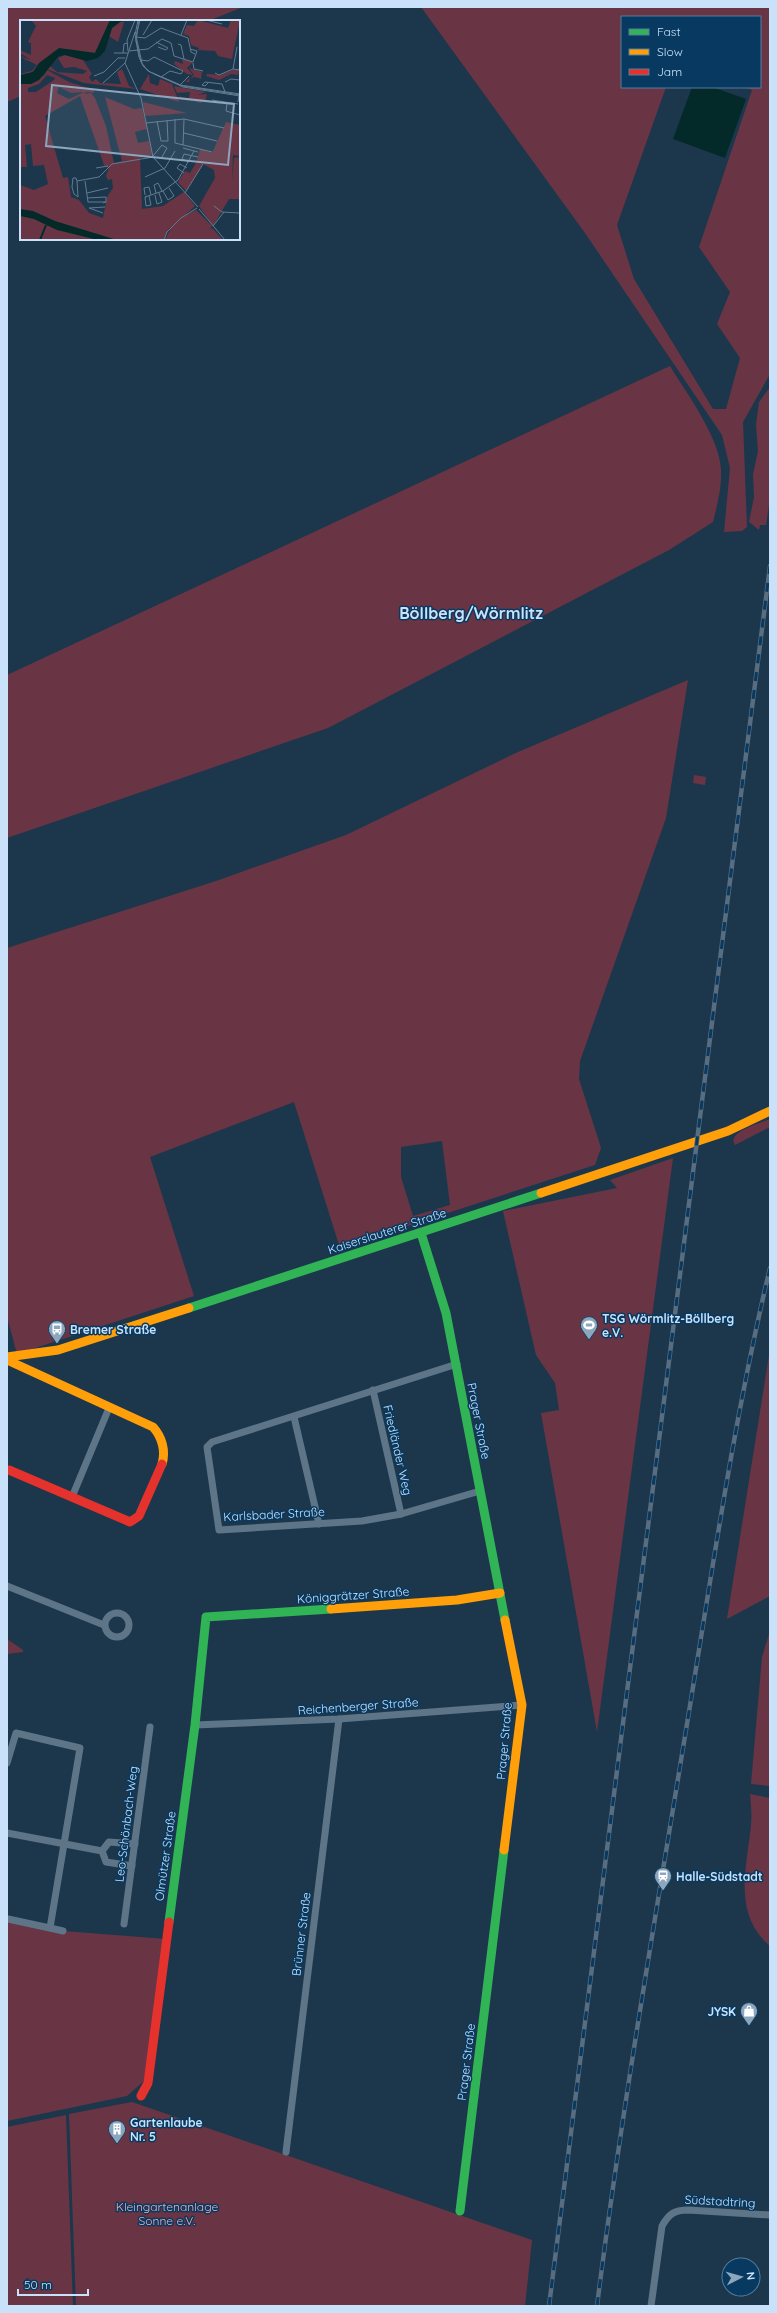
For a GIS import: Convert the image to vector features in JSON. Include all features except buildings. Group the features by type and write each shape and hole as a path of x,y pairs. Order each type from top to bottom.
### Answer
{"street":[{"name":"Kaiserslauterer Straße","path":"7,1357 32,1355 58,1350 421,1233 675,1147 725,1132 770,1111"},
{"name":"Prager Straße","path":"421,1233 446,1313 522,1706 460,2211"},
{"path":"7,1360 153,1427 160,1435 164,1456 163,1462 139,1516 130,1522 9,1470"},
{"name":"Karlsbader Straße","path":"456,1364 212,1442 207,1447 220,1530 362,1521 401,1514 480,1491"},
{"name":"Friedländer Weg","path":"373,1390 401,1514"},
{"path":"72,1497 110,1408"},
{"path":"294,1417 319,1524"},
{"path":"7,1586 104,1625"},
{"name":"Königgrätzer Straße","path":"206,1617 457,1600 500,1593"},
{"name":"Olmützer Straße","path":"141,2096 148,2083 195,1725 206,1617"},
{"name":"Reichenberger Straße","path":"195,1725 339,1719 522,1706"},
{"name":"Brünner Straße","path":"286,2152 339,1719"},
{"name":"Leo-Schönbach-Weg","path":"124,1924 150,1727"},
{"path":"7,1763 16,1733 80,1748 50,1928"},
{"path":"7,1833 102,1851"},
{"path":"102,1851 109,1842 134,1844"},
{"path":"102,1851 106,1862 132,1866"},
{"path":"8,1919 63,1931"},
{"name":"Südstadtring","path":"651,2306 662,2226 668,2215 678,2210 770,2215"}],"green space":[{"path":"7,7 243,7 210,20 20,20 20,96 7,102"},
{"path":"421,7 770,7 770,374 743,422 747,527 742,531 724,532 730,468 722,435 585,233","holes":["621,16 761,16 761,88 747,88 752,90 699,247 730,292 717,324 740,358 726,409 713,409 634,279 617,225 666,88 621,88"]},
{"path":"670,366 702,416 715,444 719,457 721,483 713,522 669,550 328,728 7,838 7,675"},
{"path":"770,387 770,498 766,525 760,525 759,530 749,522 754,497 753,474 758,451 756,425 759,402"},
{"path":"688,680 666,818 580,1061 579,1079 601,1148 595,1165 340,1248 294,1102 150,1157 194,1296 17,1354 7,1317 7,948 216,881 346,835 518,752","holes":["442,1141 450,1205 413,1216 401,1177 401,1147"]},
{"path":"694,775 706,777 705,785 693,783"},
{"path":"770,1119 770,1127 735,1145 735,1136 740,1132"},
{"name":"TSG Wörmlitz-Böllberg e.V.","path":"673,1158 597,1732 541,1413 559,1410 555,1383 536,1355 503,1211 617,1188 610,1180"},
{"path":"770,1349 770,1596 727,1619"},
{"path":"770,1631 770,1786 751,1784 762,1657"},
{"path":"7,1639 23,1650 23,1652 7,1654"},
{"path":"750,1794 770,1798 770,1946 758,1933 750,1920 746,1905 745,1873 751,1821"},
{"path":"7,1919 63,1931 166,1939 145,2080 127,2096 7,2121"},
{"name":"Kleingartenanlage Sonne e.V.","path":"132,2102 532,2240 525,2306 76,2306 69,2114"},
{"path":"66,2115 73,2306 7,2306 7,2127"}],"shaded area":[{"path":"692,88 715,88 746,99 725,158 673,139"}],"railway":[{"path":"549,2306 770,566"},
{"path":"597,2306 627,2092 714,1560 745,1384 770,1268"}],"traffic: fast":[{"path":"189,1308 541,1193"},
{"path":"421,1233 446,1313 505,1620"},
{"path":"169,1922 195,1725 206,1617 331,1609"},
{"path":"460,2211 504,1850"}],"traffic: slow":[{"path":"541,1193 728,1131 770,1111"},
{"path":"7,1357 58,1350 189,1308"},
{"path":"7,1360 153,1427 159,1435 162,1444 164,1454 162,1464"},
{"path":"331,1609 457,1600 500,1593"},
{"path":"504,1850 522,1705 505,1620"}],"traffic: jam":[{"path":"9,1470 130,1522 139,1516 162,1464"},
{"path":"141,2096 148,2083 169,1922"}],"place":[{"name":"TSG Wörmlitz-Böllberg e.V.","path":"589,1340"},
{"name":"Bremer Straße","path":"57,1344"},
{"name":"Halle-Südstadt","path":"663,1891"},
{"name":"JYSK","path":"749,2026"},
{"name":"Gartenlaube Nr. 5","path":"117,2144"}],"district":[{"name":"Böllberg/Wörmlitz","path":"471,613"}]}
